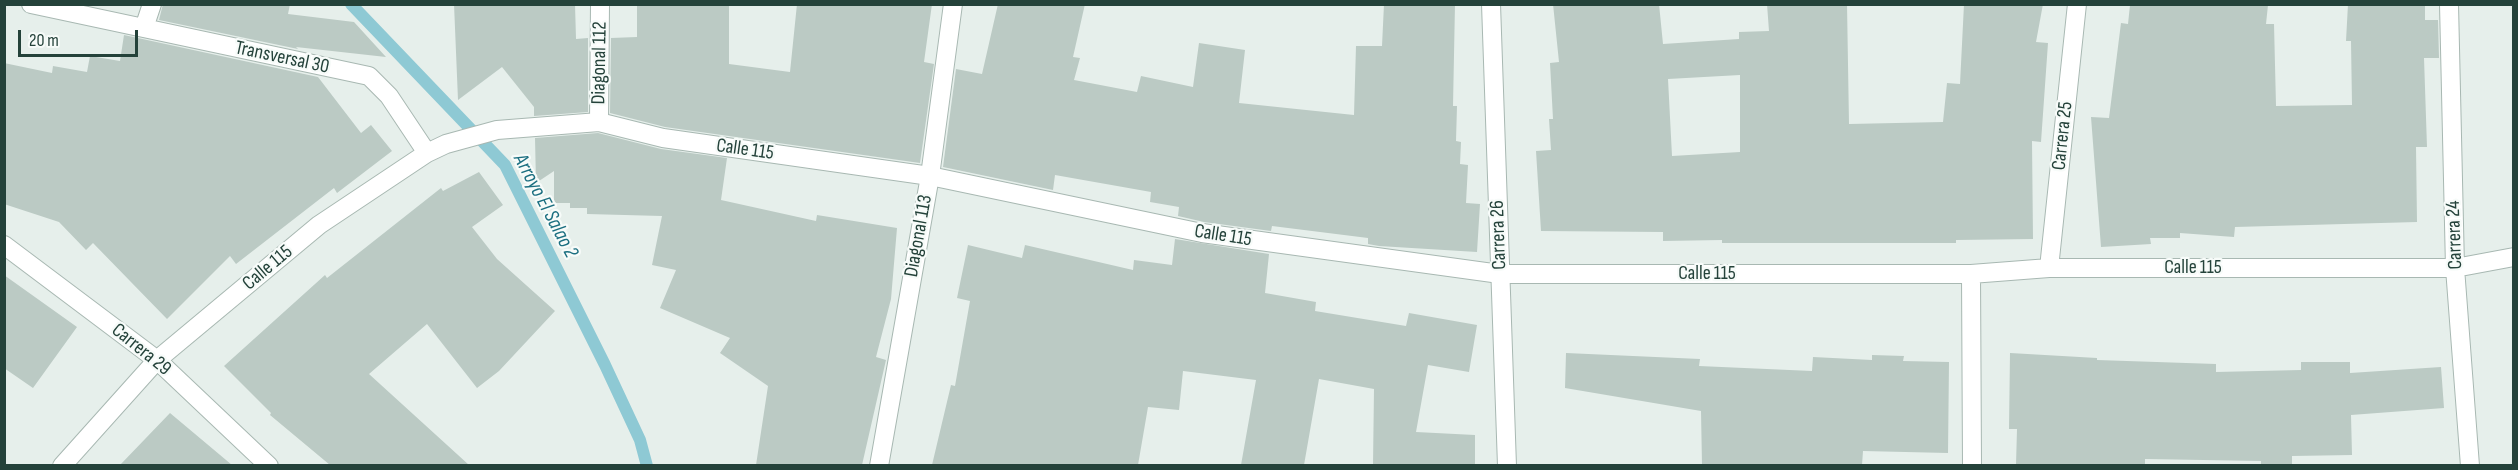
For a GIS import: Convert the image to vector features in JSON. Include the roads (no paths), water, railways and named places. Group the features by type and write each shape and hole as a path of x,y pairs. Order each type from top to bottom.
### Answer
{"street":[{"name":"Transversal 30","path":"31,4 369,76 389,96 427,153"},
{"path":"144,28 152,4"},
{"name":"Diagonal 112","path":"599,122 600,4"},
{"name":"Diagonal 113","path":"879,465 930,176 953,4"},
{"name":"Carrera 26","path":"1491,4 1507,465"},
{"name":"Carrera 25","path":"2049,268 2077,4"},
{"name":"Carrera 24","path":"2449,4 2455,268 2470,465"},
{"name":"Calle 115","path":"62,465 157,360 319,225 427,153 446,144 497,130 599,122 663,138 930,176 1202,233 1500,274 1971,274 2049,268 2455,268 2514,257"},
{"name":"Carrera 29","path":"4,244 157,360 268,465"},
{"path":"1971,274 1972,465"}],"waterway":[{"name":"Arroyo El Salao 2","path":"351,4 505,165 605,365 640,440 647,466"}]}
